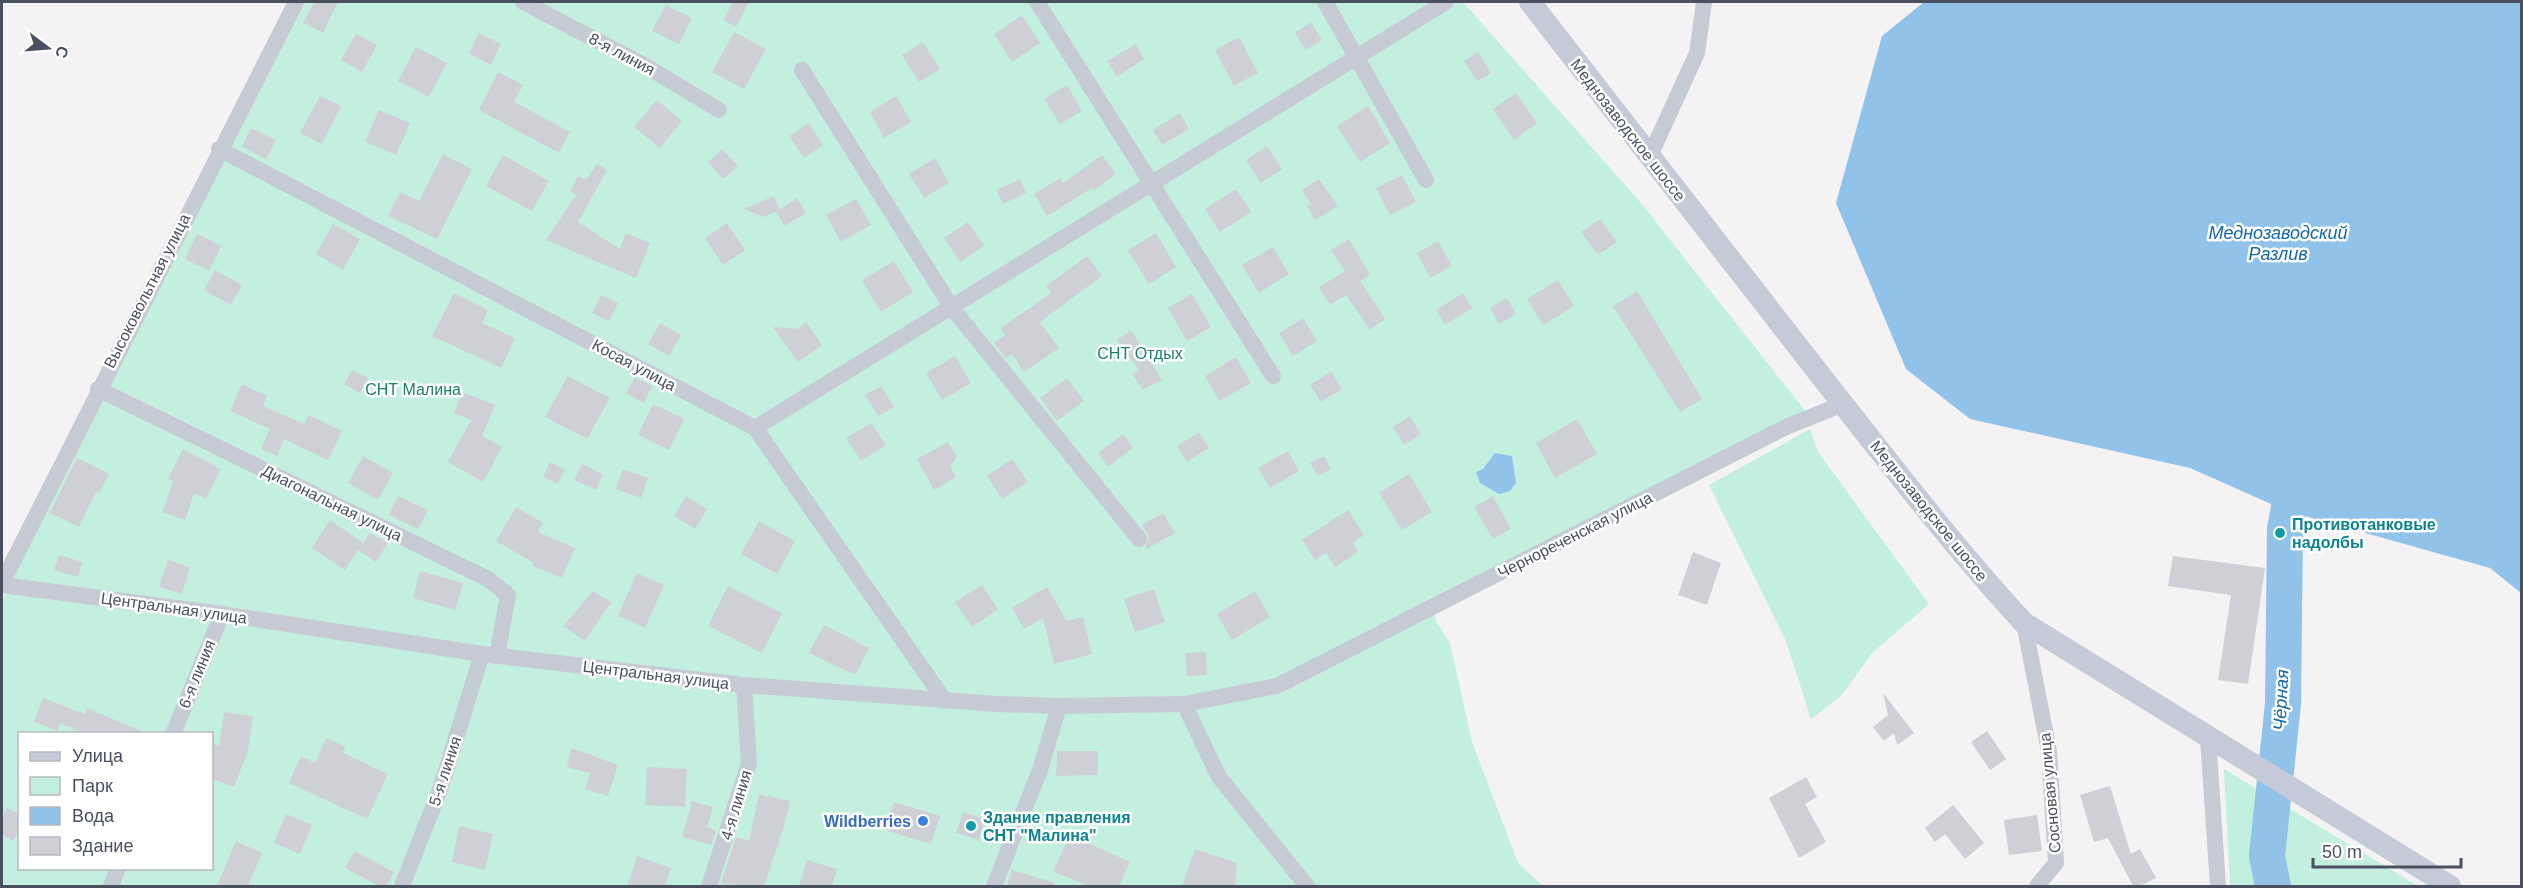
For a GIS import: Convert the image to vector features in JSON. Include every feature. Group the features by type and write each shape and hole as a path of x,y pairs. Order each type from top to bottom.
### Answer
{"main road":[{"name":"Меднозаводское шоссе","path":"1530,2 1649,158 1977,573 2024,623 2450,886"}],"street":[{"name":"Высоковольтная улица","path":"2,601 4,585 98,389 296,2"},
{"name":"8-я линия","path":"523,2 644,65 719,110"},
{"path":"1037,2 1274,376"},
{"path":"1325,2 1426,180"},
{"path":"755,428 1446,2"},
{"path":"1649,158 1697,53 1704,2"},
{"path":"802,70 952,308 1139,539"},
{"name":"Косая улица","path":"219,149 755,428 945,701"},
{"name":"Диагональная улица","path":"98,389 488,579 508,595 490,655"},
{"name":"Чернореченская улица","path":"1309,669 1786,427 1843,404"},
{"name":"Центральная улица","path":"4,585 222,614 490,655 744,685 945,701 1059,706 1184,704 1277,686 1309,669"},
{"name":"6-я линия","path":"174,732 222,614"},
{"name":"Сосновая улица","path":"2024,623 2049,751 2056,863 2037,886"},
{"name":"5-я линия","path":"402,886 490,655"},
{"name":"4-я линия","path":"709,886 749,764 744,685"},
{"path":"1184,704 1219,777 1298,882"},
{"path":"994,886 1040,770 1059,706"},
{"path":"2210,739 2218,886"},
{"path":"111,886 117,870"}],"green space":[{"path":"296,2 1463,2 1641,203 1810,417 1433,607 1436,621 1450,643 1472,742 1518,863 1543,886 2,886 2,601 7,592 4,577"},
{"path":"1810,429 1818,452 1929,604 1872,653 1842,695 1811,719 1786,641 1709,485"},
{"path":"2224,769 2418,886 2230,886"}],"water":[{"name":"Меднозаводский Разлив","path":"1924,2 2521,2 2521,593 2490,568 2287,511 2190,468 1970,419 1906,369 1836,203 1882,36"},
{"path":"1495,453 1512,456 1516,483 1510,491 1499,494 1480,483 1476,472 1483,469"}],"building":[{"path":"314,2 338,2 323,33 303,23"},
{"path":"733,2 749,2 736,27 723,20"},
{"path":"666,5 692,18 679,44 652,31"},
{"path":"1022,15 1040,43 1012,62 994,34"},
{"path":"1311,22 1322,40 1306,50 1295,33"},
{"path":"734,32 766,49 744,89 712,72"},
{"path":"479,33 501,44 491,65 469,54"},
{"path":"356,34 377,45 362,72 341,60"},
{"path":"1239,37 1258,73 1234,86 1215,50"},
{"path":"923,42 940,69 919,82 902,55"},
{"path":"1136,44 1144,59 1117,77 1107,61"},
{"path":"416,47 447,63 429,97 398,81"},
{"path":"1478,52 1491,73 1477,81 1464,61"},
{"path":"498,72 523,85 514,102 570,132 559,153 479,110"},
{"path":"1067,85 1082,111 1060,124 1044,99"},
{"path":"1516,93 1537,123 1514,140 1493,109"},
{"path":"320,96 341,106 322,144 300,133"},
{"path":"896,96 911,122 884,138 870,112"},
{"path":"657,100 682,121 660,148 634,127"},
{"path":"1368,106 1390,143 1360,162 1337,126"},
{"path":"379,110 410,123 396,155 365,142"},
{"path":"1180,113 1189,129 1162,145 1153,130"},
{"path":"809,123 823,145 804,158 789,136"},
{"path":"251,128 276,140 266,159 242,147"},
{"path":"1267,146 1282,169 1261,183 1246,160"},
{"path":"722,149 738,166 723,179 708,162"},
{"path":"443,154 472,169 437,239 388,216 400,192 419,201"},
{"path":"503,155 549,181 532,211 486,186"},
{"path":"1102,155 1116,174 1094,190 1092,188 1047,216 1034,194 1060,178 1063,183"},
{"path":"935,158 949,183 924,198 909,174"},
{"path":"597,164 607,170 578,222 620,249 626,233 650,243 636,278 546,240 576,195 570,191 578,176 586,180"},
{"path":"1402,175 1416,202 1390,215 1376,188"},
{"path":"1020,179 1026,193 1003,204 996,190"},
{"path":"1319,179 1338,206 1315,220 1307,206 1311,204 1302,190"},
{"path":"1236,189 1251,212 1220,232 1205,209"},
{"path":"774,196 780,210 763,217 744,209"},
{"path":"797,198 806,213 785,226 776,212"},
{"path":"856,199 871,225 841,242 826,215"},
{"path":"1600,219 1617,242 1598,255 1581,232"},
{"path":"968,222 984,246 960,262 944,238"},
{"path":"727,223 745,250 723,265 705,238"},
{"path":"333,224 360,239 343,270 316,254"},
{"path":"1156,233 1176,267 1149,284 1128,250"},
{"path":"197,234 221,246 209,271 185,259"},
{"path":"1349,239 1370,275 1360,281 1385,319 1370,330 1346,295 1330,305 1319,287 1345,271 1331,250"},
{"path":"1438,241 1452,266 1430,278 1417,253"},
{"path":"1273,247 1289,274 1259,293 1242,265"},
{"path":"1087,256 1102,276 1040,322 1059,348 1024,372 1012,354 1006,358 994,343 1005,335 1000,329 1051,293 1046,286"},
{"path":"894,261 913,292 881,312 862,280"},
{"path":"215,270 242,285 231,305 204,290"},
{"path":"1558,280 1574,306 1543,325 1527,299"},
{"path":"1637,291 1702,399 1680,412 1613,306"},
{"path":"454,293 488,310 482,323 515,338 501,368 432,336"},
{"path":"1463,293 1472,308 1445,325 1436,310"},
{"path":"1192,294 1211,327 1187,341 1168,308"},
{"path":"601,295 618,303 609,321 592,313"},
{"path":"1507,298 1516,314 1499,324 1490,308"},
{"path":"1303,318 1317,341 1293,356 1279,333"},
{"path":"806,322 822,345 798,362 773,327 797,329"},
{"path":"660,323 681,335 669,356 648,344"},
{"path":"1131,330 1162,380 1143,390 1132,374 1139,370 1117,340"},
{"path":"955,356 971,383 942,400 926,373"},
{"path":"1236,357 1251,383 1219,401 1205,376"},
{"path":"352,370 368,378 360,393 344,384"},
{"path":"1331,371 1342,389 1321,402 1310,385"},
{"path":"568,376 610,398 587,439 545,417"},
{"path":"635,377 652,386 644,403 626,393"},
{"path":"1067,378 1084,401 1057,421 1040,398"},
{"path":"242,384 267,396 263,406 304,424 309,415 342,431 328,460 284,439 277,456 261,449 270,429 230,411"},
{"path":"881,386 894,407 878,416 865,395"},
{"path":"462,392 495,405 482,436 502,447 483,482 448,462 471,420 454,413"},
{"path":"653,404 684,419 669,450 638,435"},
{"path":"1410,416 1421,434 1404,445 1393,427"},
{"path":"1577,419 1597,454 1555,478 1536,443"},
{"path":"871,423 886,445 861,461 846,438"},
{"path":"1199,432 1209,448 1187,462 1177,446"},
{"path":"1123,434 1133,448 1108,467 1098,453"},
{"path":"948,442 957,457 950,466 956,477 934,490 917,459"},
{"path":"183,449 221,469 206,499 194,493 185,520 162,512 173,481 168,479"},
{"path":"1288,451 1299,471 1270,488 1258,468"},
{"path":"363,456 393,473 378,500 348,483"},
{"path":"1324,456 1331,469 1318,476 1310,463"},
{"path":"77,458 109,474 99,493 96,492 79,527 50,513"},
{"path":"1012,459 1028,482 1002,499 987,476"},
{"path":"550,462 565,470 558,484 543,477"},
{"path":"582,464 603,474 596,490 574,480"},
{"path":"623,469 648,478 641,498 616,489"},
{"path":"1409,474 1432,512 1402,530 1379,493"},
{"path":"398,496 428,510 418,529 389,515"},
{"path":"686,496 707,509 695,529 674,516"},
{"path":"1493,496 1511,529 1493,539 1474,507"},
{"path":"516,507 543,523 538,532 575,548 562,578 533,566 534,563 496,541"},
{"path":"1348,510 1364,535 1353,543 1358,552 1335,567 1326,553 1315,560 1302,540"},
{"path":"1163,513 1175,533 1145,550 1149,537 1142,525"},
{"path":"330,520 363,543 370,533 388,543 376,562 358,550 345,570 312,548"},
{"path":"759,521 795,541 777,574 741,554"},
{"path":"1693,552 1721,563 1707,605 1678,595"},
{"path":"59,555 82,562 78,577 54,570"},
{"path":"2173,556 2265,568 2248,684 2218,680 2231,595 2168,586"},
{"path":"168,560 190,567 182,594 159,587"},
{"path":"420,571 463,583 455,610 413,598"},
{"path":"637,573 664,585 645,628 618,616"},
{"path":"982,585 998,609 972,627 955,602"},
{"path":"728,586 782,613 762,653 708,626"},
{"path":"1047,587 1067,621 1083,617 1092,654 1054,664 1043,618 1024,629 1012,608"},
{"path":"1154,589 1165,622 1135,632 1124,599"},
{"path":"593,591 611,602 585,641 563,626"},
{"path":"1255,591 1270,617 1232,640 1217,614"},
{"path":"824,625 869,648 855,675 809,653"},
{"path":"1206,652 1207,675 1187,676 1185,653"},
{"path":"1883,693 1914,733 1897,745 1894,733 1884,741 1873,727 1888,715"},
{"path":"43,698 85,714 87,708 143,732 82,732 60,723 57,731 34,722"},
{"path":"224,712 253,716 248,751 234,787 213,779 213,743 219,746"},
{"path":"1987,731 2006,759 1990,770 1971,742"},
{"path":"326,738 345,746 343,753 388,774 367,819 289,783 301,756 315,763"},
{"path":"572,748 618,765 608,796 585,789 590,773 567,767"},
{"path":"1057,751 1098,751 1098,775 1056,776"},
{"path":"647,767 687,769 685,807 645,805"},
{"path":"1806,777 1817,797 1805,804 1826,842 1799,858 1769,798"},
{"path":"2110,786 2131,854 2140,849 2156,878 2140,886 2133,886 2108,838 2094,842 2080,795"},
{"path":"759,794 790,801 764,886 721,884 736,837 749,841"},
{"path":"692,801 713,807 707,827 716,830 711,845 682,837"},
{"path":"894,802 940,816 931,844 885,830"},
{"path":"1953,805 1984,843 1965,859 1945,834 1935,842 1925,828"},
{"path":"7,808 18,813 18,832 13,841 2,834 2,819"},
{"name":"Здание правления СНТ \"Малина\"","path":"963,812 985,819 979,840 956,833"},
{"path":"286,814 312,825 300,854 274,843"},
{"path":"2037,815 2042,851 2009,855 2004,820"},
{"path":"459,826 493,834 485,870 452,862"},
{"path":"1070,835 1130,862 1119,886 1088,886 1053,871"},
{"path":"236,841 262,853 248,886 217,886"},
{"path":"1195,849 1237,863 1235,886 1182,886"},
{"path":"355,851 394,872 386,886 379,886 345,868"},
{"path":"637,856 671,868 665,886 627,886"},
{"path":"807,860 837,869 832,886 799,886"},
{"path":"1012,870 1055,883 1054,886 1007,886"}],"waterway":[{"name":"Чёрная","path":"2273,886 2267,856 2283,704 2285,529 2297,464"}],"place":[{"name":"Противотанковые надолбы","path":"2280,533"},
{"name":"Wildberries","path":"923,821"},
{"name":"Здание правления СНТ \"Малина\"","path":"971,826"}],"park label":[{"name":"СНТ Отдых","path":"1140,353"},
{"name":"СНТ Малина","path":"413,389"}]}
